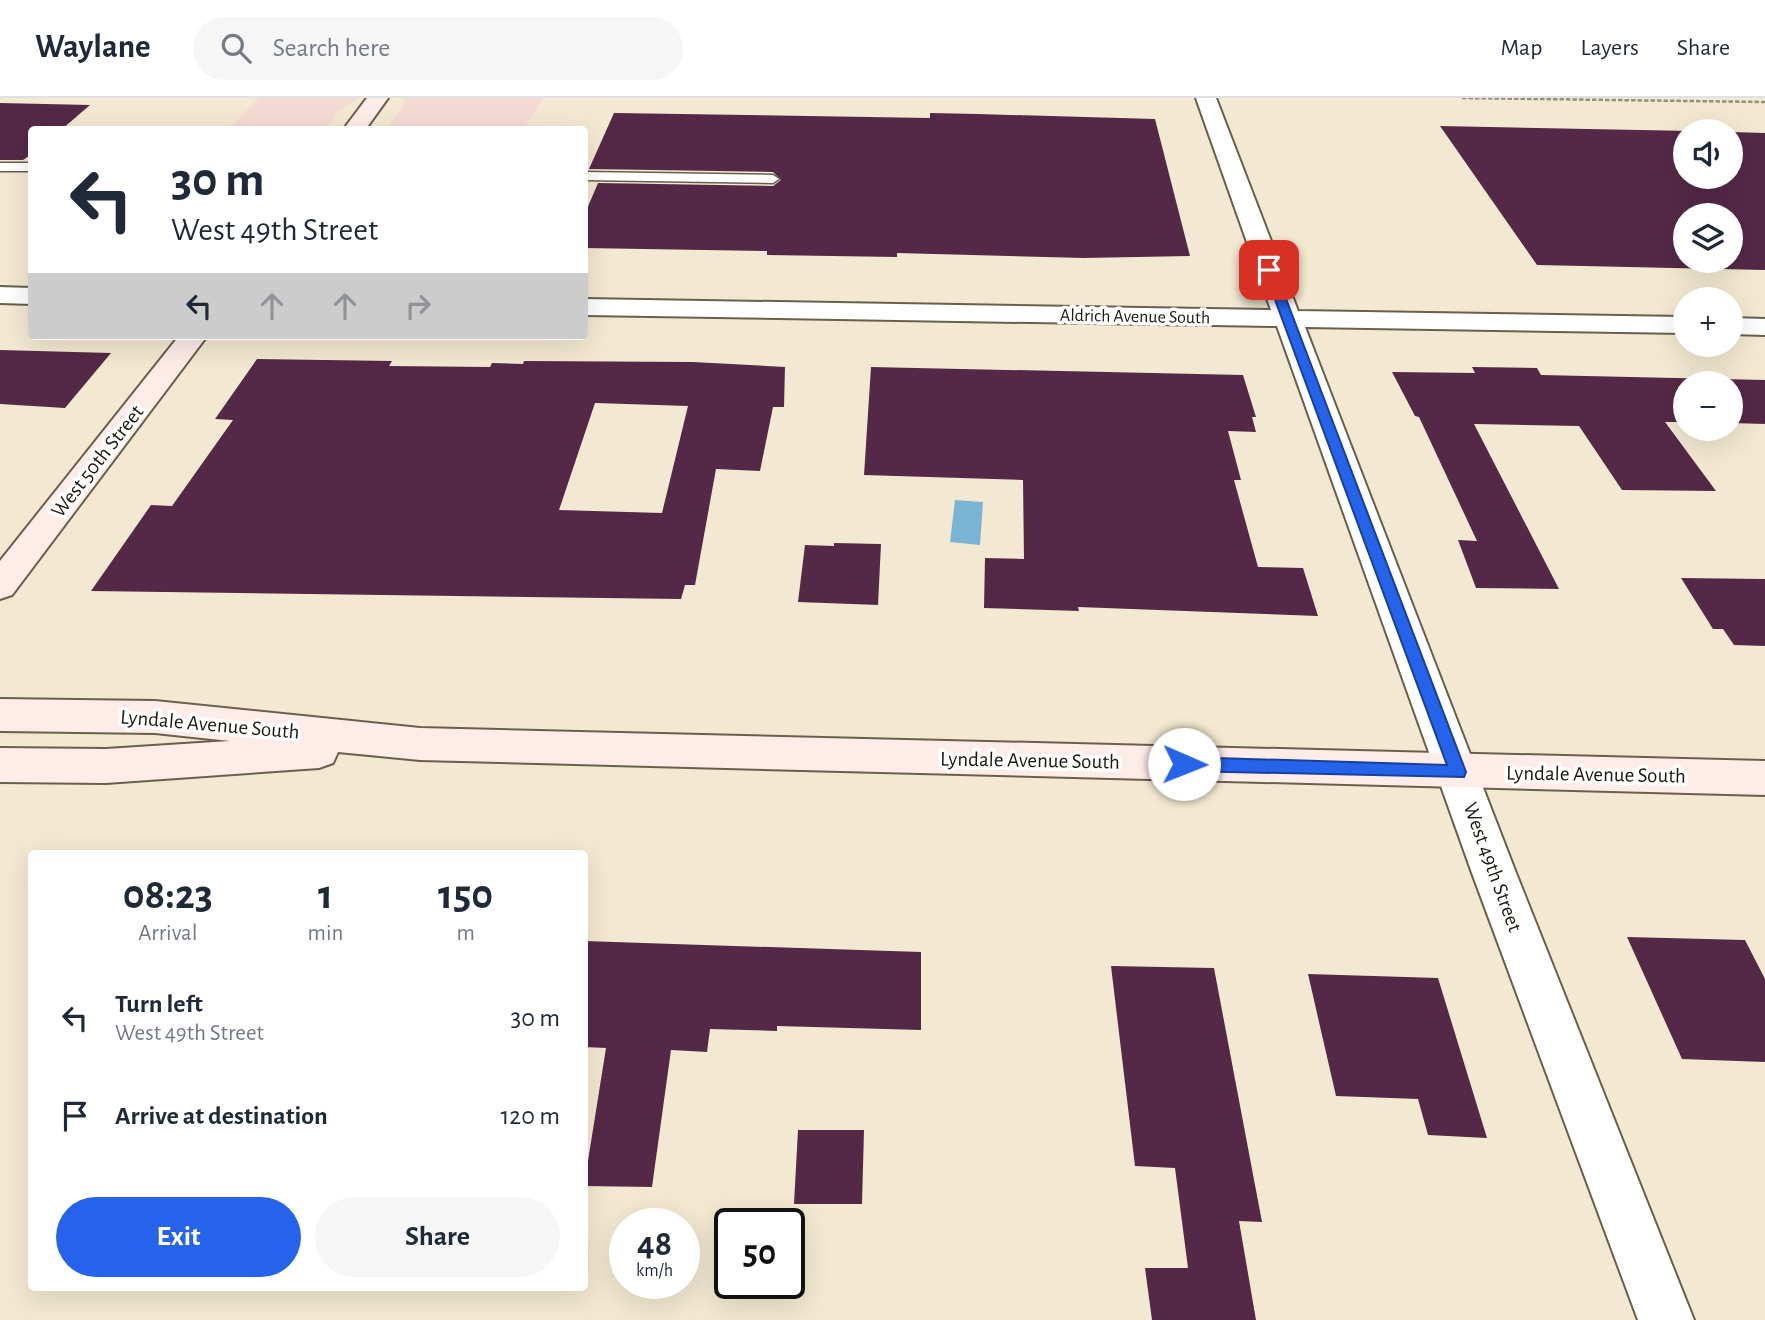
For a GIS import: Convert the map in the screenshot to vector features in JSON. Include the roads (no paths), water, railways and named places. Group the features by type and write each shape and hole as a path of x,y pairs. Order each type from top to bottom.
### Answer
{"main road":[{"path":"357,126 378,98"},
{"name":"West 50th Street","path":"0,586 190,340"},
{"name":"Lyndale Avenue South","path":"0,715 155,717 420,744 1765,778"},
{"name":"Lyndale Avenue South","path":"0,765 106,766 420,744"}],"street":[{"name":"West 49th Street","path":"1206,98 1666,1320"},
{"path":"0,295 28,296"},
{"name":"Aldrich Avenue South","path":"588,307 1673,325"},
{"path":"1743,326 1765,327"}],"lane":[{"path":"0,167 28,167"},
{"path":"588,176 772,179"}],"water":[{"path":"955,500 983,502 980,545 950,542"}]}
